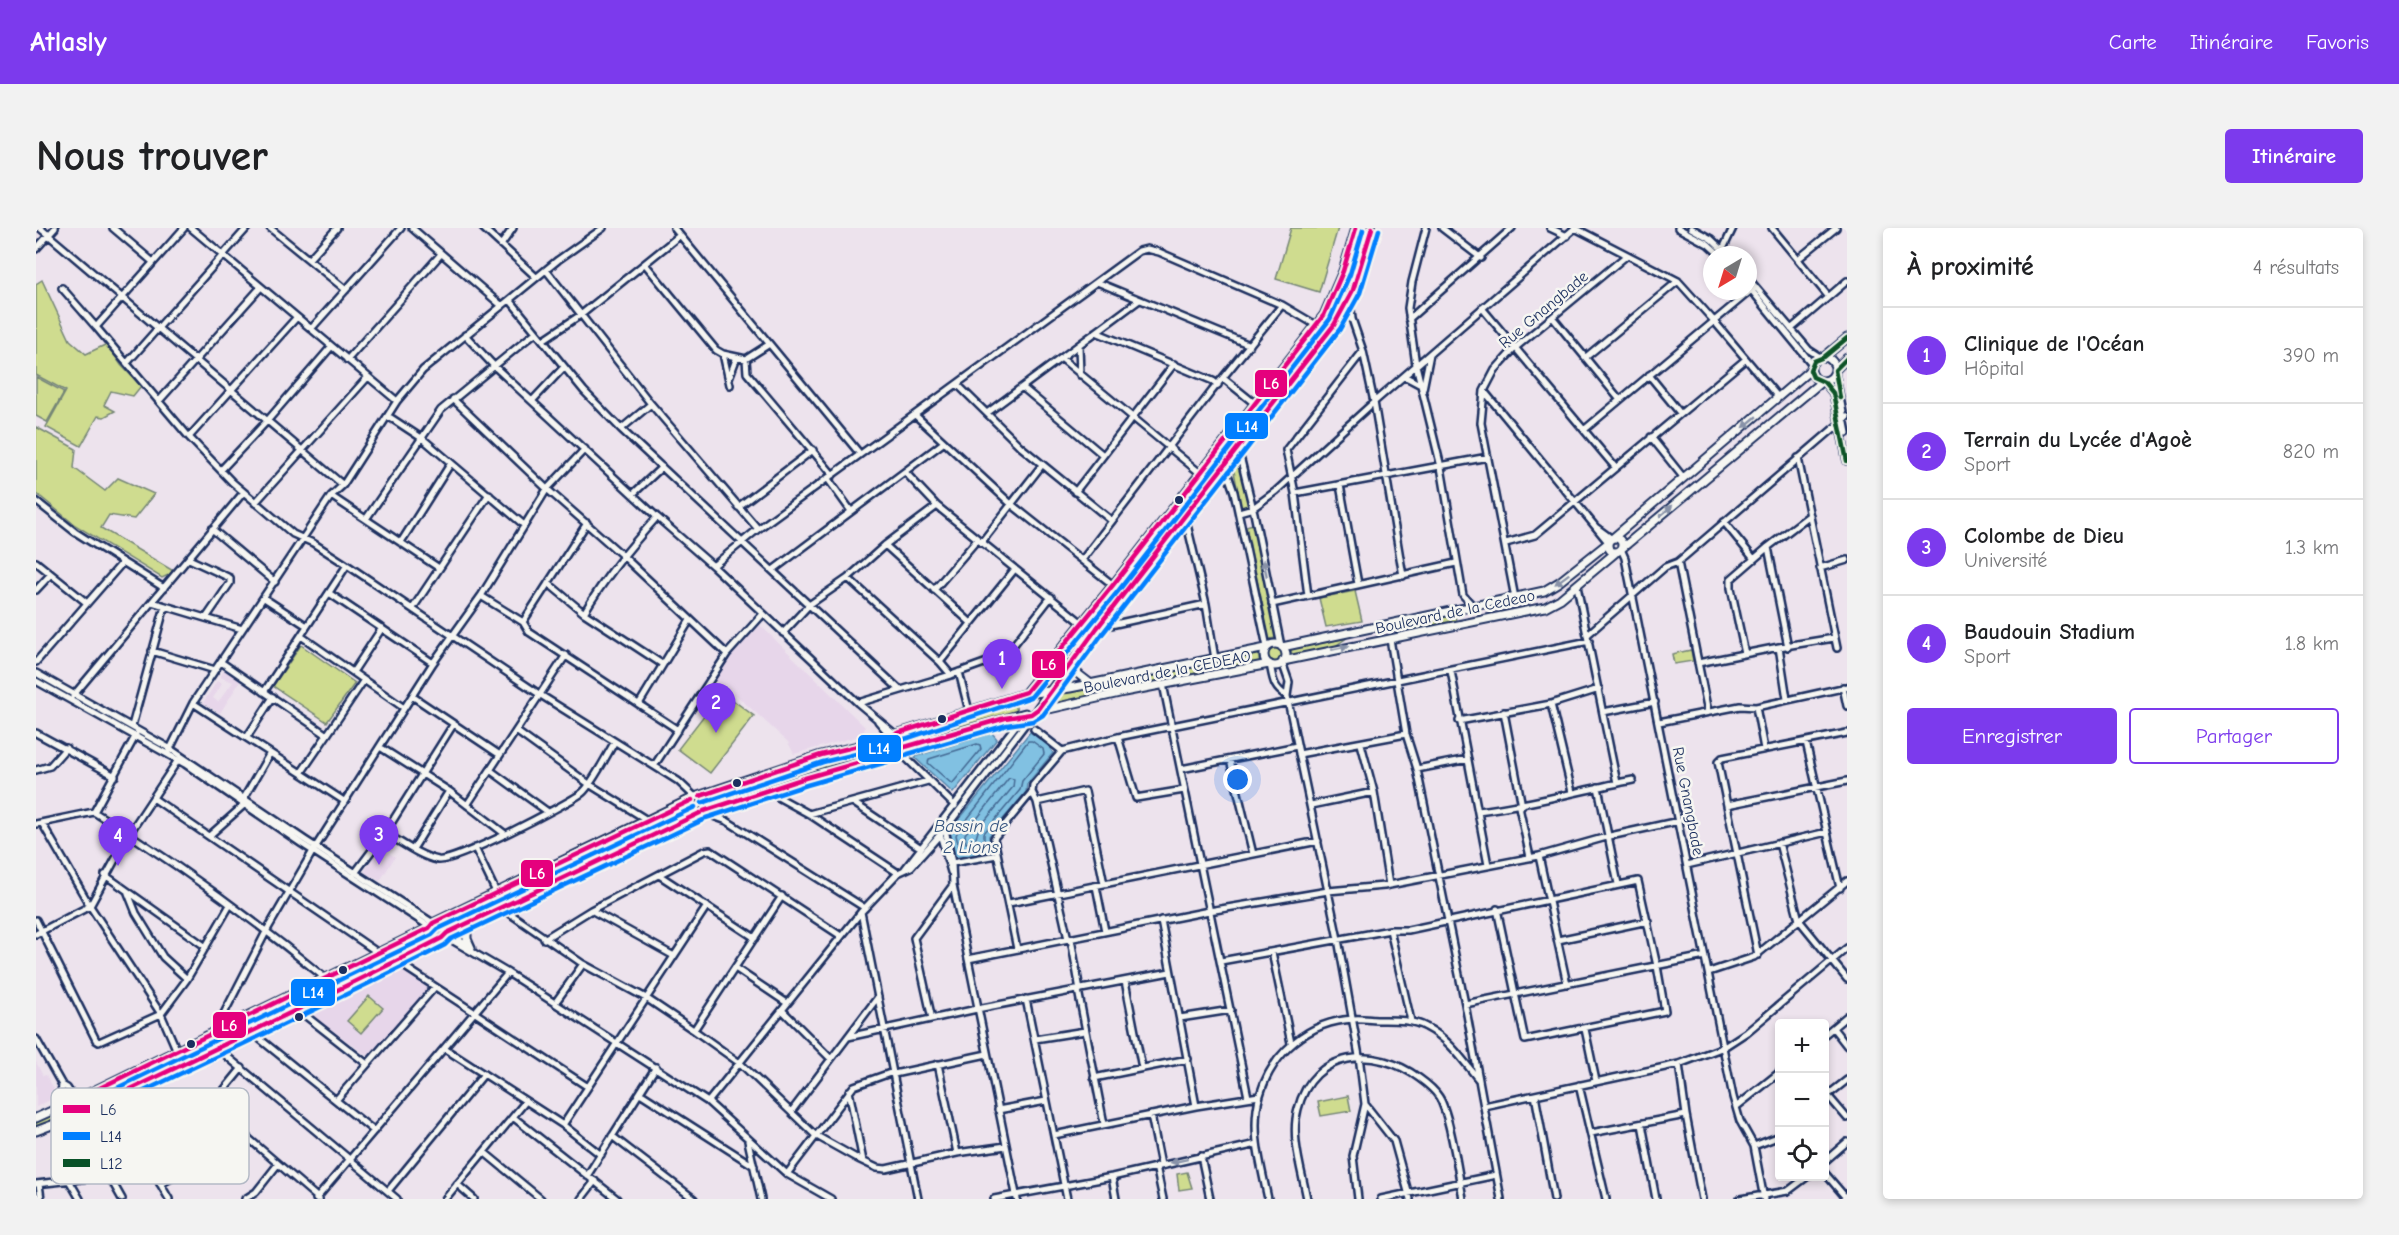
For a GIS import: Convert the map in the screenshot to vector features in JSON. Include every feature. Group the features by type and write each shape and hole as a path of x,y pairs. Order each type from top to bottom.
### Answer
{"main road":[{"path":"1356,228 1344,271 1333,299 1316,325 1113,585 1023,694 1018,706 1029,714 1040,705 1097,627 1340,316 1360,272 1372,228"},
{"path":"1847,338 1811,367 1814,378 1822,382 1831,379 1847,358"},
{"path":"1822,357 1831,360 1835,371"},
{"name":"Boulevard de la Cedeao","path":"1281,646 1515,598 1550,588 1610,540 1811,367"},
{"name":"Boulevard de la Cedeao","path":"1283,662 1545,607 1577,586 1822,382"},
{"path":"1225,441 1232,442 1238,448"},
{"path":"1199,474 1202,483 1209,485"},
{"path":"1610,540 1620,541 1618,551 1609,550 1610,540"},
{"path":"1473,606 1474,622"},
{"path":"1459,609 1461,624"},
{"path":"1275,644 1281,646 1285,652 1283,662 1275,666 1269,664 1264,657 1267,648 1275,644"},
{"name":"Boulevard de la CEDEAO","path":"1035,693 1091,684 1267,648"},
{"path":"1072,660 1078,674 1091,684"},
{"name":"Boulevard de la CEDEAO","path":"136,1088 443,936 702,812 899,750 1029,714 1163,684 1269,664"},
{"path":"100,1088 496,892 695,798 812,758 894,736 1023,694 1035,693 1040,705"},
{"path":"894,736 905,739 899,750 889,746 894,736"},
{"path":"695,798 705,799 707,803 702,812 692,810 690,806 695,798"},
{"path":"432,925 445,925 443,936 431,935 432,925"},
{"path":"466,925 467,939 471,948"},
{"path":"36,1118 51,1111"},
{"path":"36,1131 51,1125"}],"street":[{"path":"40,228 343,485"},
{"path":"36,249 55,228"},
{"path":"112,228 153,262"},
{"path":"96,327 184,228"},
{"path":"190,228 397,401"},
{"path":"127,363 247,228"},
{"path":"270,228 346,290"},
{"path":"309,259 337,228"},
{"path":"311,329 401,228"},
{"path":"412,228 502,306"},
{"path":"483,228 537,277"},
{"path":"501,245 513,228"},
{"path":"169,750 193,703 331,496 343,485 397,401 423,370 537,277 603,228"},
{"path":"674,228 860,454"},
{"path":"1426,228 1409,294 1409,319 1416,365 1441,467 1463,595 1459,609"},
{"path":"1442,228 1481,258"},
{"path":"1409,319 1481,258 1512,228"},
{"path":"1550,228 1567,236"},
{"path":"1239,512 1252,508 1290,478 1416,365 1575,228 1678,281 1778,397"},
{"path":"1678,228 1711,246"},
{"path":"1691,228 1711,239 1716,246"},
{"path":"1724,246 1733,228"},
{"path":"1772,228 1828,296"},
{"path":"1798,259 1836,228"},
{"path":"543,340 582,314 679,236"},
{"path":"713,566 740,542 1139,251 1147,249 1159,252 1282,305 1316,325"},
{"path":"347,360 441,254"},
{"name":"Rue Gnangbade","path":"1484,391 1495,370 1515,348 1626,256"},
{"path":"645,264 716,350 723,354 746,359 768,345"},
{"path":"546,270 651,404 758,529"},
{"path":"1586,357 1678,281"},
{"path":"1791,329 1847,281"},
{"path":"1097,282 1138,301 1250,345"},
{"path":"159,401 261,287"},
{"path":"62,288 189,437 243,493 293,534 347,565 614,743 678,781 695,798"},
{"path":"1757,293 1809,350 1822,357"},
{"path":"1757,295 1811,367"},
{"path":"1350,298 1352,319 1363,351 1374,402 1403,576"},
{"path":"510,300 564,367 621,429 899,689"},
{"path":"1584,430 1738,300"},
{"path":"987,413 1138,301"},
{"path":"1082,560 1169,446 1282,305"},
{"path":"1482,308 1615,467"},
{"path":"1340,316 1352,319"},
{"path":"189,437 297,317"},
{"path":"1553,318 1620,400"},
{"path":"366,519 423,439 433,419 453,399 537,332"},
{"path":"1096,332 1218,385"},
{"path":"465,335 494,366 713,566 894,736"},
{"path":"1079,345 1080,375"},
{"path":"220,470 268,420 332,347"},
{"path":"1308,596 1294,493 1286,453 1287,445 1363,351"},
{"path":"1422,388 1431,353"},
{"path":"723,354 729,382 737,357"},
{"path":"1061,358 1169,446 1199,474"},
{"path":"1506,543 1532,537 1746,358"},
{"path":"746,359 747,373 813,450 851,511"},
{"path":"1075,492 1174,364"},
{"path":"532,401 564,367"},
{"path":"1835,371 1847,461"},
{"path":"1649,375 1680,413"},
{"path":"1404,376 1422,388"},
{"path":"255,503 367,378"},
{"path":"1224,378 1254,403"},
{"path":"1822,382 1833,393 1847,434"},
{"path":"957,384 1042,465 1112,521"},
{"path":"1022,387 1103,455"},
{"path":"1484,391 1481,423 1515,598"},
{"path":"1484,391 1610,540"},
{"path":"453,399 547,489 622,555 727,654"},
{"path":"621,429 651,404"},
{"path":"915,415 1011,504 1113,585"},
{"path":"388,416 423,439 524,525"},
{"path":"1017,949 994,838 1032,792 1033,785 1062,751 1118,737 1443,670 1451,671 1588,638 1665,567 1678,562 1843,420"},
{"path":"1651,437 1683,477"},
{"path":"773,570 943,443"},
{"path":"1238,448 1281,646"},
{"path":"214,1033 267,930 344,801 433,663 481,596 547,489 585,449"},
{"path":"738,507 813,450"},
{"path":"1294,493 1488,457"},
{"path":"1798,458 1837,648"},
{"path":"401,542 451,463"},
{"path":"934,590 1011,504 1042,465"},
{"path":"633,494 662,467"},
{"path":"1222,469 1230,480 1239,512 1267,648"},
{"path":"905,472 937,506 1082,623"},
{"path":"1340,485 1358,584"},
{"path":"72,697 243,493"},
{"path":"413,608 489,494"},
{"path":"331,496 439,568"},
{"path":"36,501 75,532 164,588"},
{"path":"783,633 809,605 848,578 885,545 937,506"},
{"path":"1745,654 1730,585 1733,576 1810,515"},
{"path":"1185,516 1206,603 1215,659"},
{"path":"584,613 622,555 657,517"},
{"path":"1241,524 1255,520"},
{"path":"1724,522 1754,558"},
{"path":"524,622 587,523"},
{"path":"212,530 275,582"},
{"path":"885,545 971,623"},
{"path":"1768,547 1788,647"},
{"name":"Rue Gnangbade","path":"1618,551 1625,561 1655,702 1736,1107 1754,1146 1764,1197"},
{"path":"189,559 230,578 230,583 206,618"},
{"path":"1820,568 1847,560"},
{"path":"36,562 87,603"},
{"path":"36,662 123,562"},
{"path":"1678,562 1708,712"},
{"path":"1272,604 1456,563"},
{"path":"264,692 347,565"},
{"path":"940,662 1015,569"},
{"path":"36,590 51,574"},
{"path":"848,578 940,662 951,675"},
{"path":"548,583 584,613 662,664"},
{"path":"1577,586 1617,783"},
{"path":"329,593 433,663"},
{"path":"1463,595 1473,606"},
{"path":"481,596 524,622 529,632 678,730"},
{"path":"858,703 951,675 1005,655 1051,597"},
{"path":"264,598 307,626"},
{"path":"152,602 242,629"},
{"path":"1097,627 1206,603"},
{"path":"132,726 165,606"},
{"path":"654,766 727,654 763,614"},
{"path":"639,704 690,620"},
{"path":"353,672 382,628"},
{"path":"300,636 404,708"},
{"path":"1698,663 1834,638"},
{"path":"1390,639 1406,734 1417,770 1446,921 1465,1004 1501,1199"},
{"path":"1779,647 1788,699"},
{"path":"152,651 215,670"},
{"path":"467,805 566,655"},
{"path":"221,662 327,735"},
{"path":"1283,662 1289,682 1288,703 1338,939 1359,1056 1365,1104 1353,1156 1358,1199"},
{"path":"1269,664 1277,690 1287,696"},
{"path":"1451,671 1488,865"},
{"path":"959,672 969,711"},
{"path":"36,673 136,735 169,750 178,760 244,801"},
{"path":"301,773 364,680"},
{"path":"36,681 132,726 314,849 432,925"},
{"path":"1163,684 1248,1097"},
{"path":"1659,722 1740,706 1756,707 1845,687 1847,706"},
{"path":"1459,721 1551,704 1599,688"},
{"path":"412,696 500,755"},
{"path":"247,737 273,697"},
{"path":"1603,712 1655,702"},
{"path":"193,703 344,801"},
{"path":"1551,704 1572,792"},
{"path":"1756,707 1764,749"},
{"path":"1504,712 1530,857"},
{"path":"923,850 1026,723 1029,714"},
{"path":"355,873 385,833 453,725"},
{"path":"1034,729 1062,751"},
{"path":"516,731 589,784 647,820"},
{"path":"36,733 115,776"},
{"path":"1758,955 1718,764 1720,760 1764,749 1847,733"},
{"path":"1299,754 1406,734"},
{"path":"94,812 136,735"},
{"path":"1118,737 1136,798 1184,790"},
{"path":"1806,742 1840,888"},
{"path":"385,833 437,860 443,860 475,848 584,792 614,743"},
{"path":"1361,744 1374,792 1389,885"},
{"path":"1180,769 1297,746"},
{"path":"380,747 449,790 505,834"},
{"path":"36,770 50,766 66,748"},
{"path":"899,750 956,807"},
{"path":"209,836 244,801 270,753"},
{"path":"1417,770 1468,759"},
{"path":"39,933 90,906 129,834 178,760"},
{"path":"1230,760 1253,854"},
{"path":"490,770 548,812"},
{"path":"1478,811 1521,806 1572,792 1633,780"},
{"path":"809,814 928,781"},
{"path":"1727,805 1847,781"},
{"path":"1598,787 1610,836 1618,884"},
{"path":"413,849 449,790"},
{"path":"767,791 809,814 901,872"},
{"path":"1037,802 1085,791 1104,884"},
{"path":"1032,792 1037,802 1069,939 1104,1125"},
{"path":"1311,805 1374,792"},
{"path":"153,798 377,952"},
{"path":"854,803 923,850"},
{"path":"708,1102 741,1064 863,910 945,829 956,807"},
{"path":"177,1051 161,1014 39,824 94,812 267,930 325,978"},
{"path":"702,812 727,821 863,910 918,1199"},
{"path":"968,959 1209,911 1328,891 1389,885 1539,856 1610,836 1679,821"},
{"path":"945,829 952,863 953,885 977,1009 1017,1197"},
{"path":"1688,865 1827,832"},
{"path":"940,834 947,865 952,874"},
{"path":"1009,903 1318,841"},
{"path":"1779,843 1799,920 1847,979"},
{"path":"475,848 496,892"},
{"path":"314,849 355,873 432,925"},
{"path":"544,939 591,910 704,851 710,850 842,936"},
{"path":"952,863 997,855"},
{"path":"1539,856 1568,984"},
{"path":"105,875 206,947"},
{"path":"659,875 755,938"},
{"path":"1221,961 1390,930 1408,930 1497,909 1639,881 1658,966 1665,1012 1525,1040 1497,909"},
{"path":"1709,972 1747,961 1758,955 1847,881"},
{"path":"932,1019 914,938 918,929 953,885"},
{"path":"1096,886 1105,931"},
{"path":"127,891 136,913 163,957 187,979"},
{"path":"694,1030 782,896"},
{"path":"36,920 39,933 98,1041 161,1014 187,979 230,905"},
{"path":"563,1125 707,906"},
{"path":"502,908 583,964 646,999 694,1030 741,1064 815,1135 863,1161 881,1169 957,1153 1006,1146"},
{"path":"591,910 674,956"},
{"path":"1161,920 1196,1106"},
{"path":"1558,940 1648,921"},
{"path":"1390,930 1411,1022"},
{"path":"443,936 471,948 478,954"},
{"path":"443,936 478,954 708,1102 787,1174 831,1199"},
{"path":"1484,1106 1679,1064 1724,1047 1747,1032 1847,948"},
{"path":"1272,952 1291,1042"},
{"path":"1465,1004 1705,956"},
{"path":"396,961 588,1087"},
{"path":"555,1003 583,964"},
{"path":"735,968 788,1004"},
{"path":"848,1037 1026,999 1170,972"},
{"path":"249,1140 317,1198 508,973"},
{"path":"1125,981 1142,1068"},
{"path":"337,1099 434,988"},
{"path":"791,1112 878,997"},
{"path":"1026,999 1067,1199"},
{"path":"297,1009 367,1064"},
{"path":"1180,1018 1231,1010"},
{"path":"782,1011 831,1059"},
{"path":"1829,1031 1847,1016"},
{"path":"1268,1199 1257,1144 1255,1121 1259,1096 1275,1062 1291,1042 1319,1027 1352,1019 1411,1022 1425,1026 1446,1041 1479,1080"},
{"path":"1833,1028 1847,1046"},
{"path":"1585,1029 1596,1081"},
{"path":"250,1031 374,1131"},
{"path":"1035,1039 1085,1031"},
{"path":"36,1039 62,1085 67,1088"},
{"path":"217,1048 397,1199"},
{"path":"445,1048 563,1125 601,1155"},
{"path":"787,1174 849,1091 862,1082 893,1073 987,1054"},
{"path":"1307,1199 1295,1129 1298,1108 1304,1092 1314,1078 1338,1062 1359,1056 1384,1060 1397,1065 1412,1073 1438,1095 1443,1103 1463,1199"},
{"path":"1094,1078 1188,1059"},
{"path":"938,1064 957,1153"},
{"path":"1679,1064 1702,1199"},
{"path":"587,1176 656,1067"},
{"path":"226,1088 242,1068"},
{"path":"1736,1107 1778,1073"},
{"path":"387,1191 484,1074"},
{"path":"1829,1093 1847,1080"},
{"path":"1580,1085 1606,1199"},
{"path":"849,1091 863,1161"},
{"path":"640,1093 754,1166"},
{"path":"1535,1095 1554,1199"},
{"path":"1054,1135 1196,1106 1259,1096"},
{"path":"1829,1098 1847,1118"},
{"path":"445,1199 526,1101"},
{"path":"998,1110 1046,1101"},
{"path":"1365,1104 1394,1140 1409,1196"},
{"path":"1151,1115 1163,1199"},
{"path":"1591,1133 1686,1115"},
{"path":"513,1117 617,1199"},
{"path":"1642,1124 1656,1199"},
{"path":"612,1136 694,1199"},
{"path":"1754,1146 1775,1138"},
{"path":"748,1139 761,1199"},
{"path":"1829,1158 1847,1142"},
{"path":"994,1199 1017,1197 1257,1144"},
{"path":"484,1152 541,1199"},
{"path":"1201,1156 1210,1199"},
{"path":"245,1199 256,1192 278,1164"},
{"path":"1381,1199 1409,1196 1496,1175"},
{"path":"1112,1177 1116,1199"},
{"path":"1829,1178 1847,1199"},
{"path":"581,1199 595,1181"},
{"path":"1740,1199 1764,1197 1788,1191 1801,1181"},
{"path":"38,1184 41,1199"},
{"path":"71,1184 80,1199"},
{"path":"114,1184 122,1199"},
{"path":"160,1184 169,1199"},
{"path":"457,1185 474,1199"}],"shaded area":[{"path":"760,625 865,727 863,735 794,754 788,742 725,685 721,687 713,680 728,656"},
{"path":"225,669 241,680 220,713 203,703 217,681 222,684 213,698 218,702 233,682 220,677"},
{"path":"380,847 395,857 380,881 364,872"},
{"path":"402,968 429,989 370,1058 308,1012"},
{"path":"36,1062 43,1076 46,1075 53,1088 51,1088 51,1100 36,1107"}],"green space":[{"path":"1291,228 1338,228 1319,292 1276,279"},
{"path":"42,280 70,340 86,354 107,344 121,365 141,386 133,396 111,391 104,405 115,411 104,417 98,416 81,446 46,427 66,391 36,375 36,284"},
{"path":"36,377 64,392 47,422 36,416"},
{"path":"1268,399 1271,401 1238,443 1232,438 1255,409"},
{"path":"36,427 76,449 74,468 105,491 118,478 154,494 134,519 109,515 101,528 175,572 162,578 75,525 36,493"},
{"path":"1225,446 1230,447 1232,451 1208,482 1205,481 1202,476"},
{"path":"1240,460 1248,507 1241,508 1233,466"},
{"path":"1196,484 1202,489 1176,523 1161,534 1159,532"},
{"path":"1253,524 1276,638 1269,639 1246,526"},
{"path":"1355,591 1362,621 1326,627 1319,598"},
{"path":"1455,615 1456,622 1413,631 1404,626"},
{"path":"1347,638 1332,648 1292,656 1291,649"},
{"path":"301,645 355,683 327,722 273,686"},
{"path":"1272,647 1278,647 1283,655 1281,661 1272,663 1267,658 1267,652"},
{"path":"1691,650 1693,661 1674,664 1672,654"},
{"path":"1258,654 1260,663 1044,706 1052,695"},
{"path":"722,692 754,716 710,773 678,749"},
{"path":"1013,701 1017,712 908,742 906,734"},
{"path":"886,741 888,749 713,804 709,795 724,790"},
{"path":"686,805 690,814 622,846 620,842 638,828"},
{"path":"516,892 520,897 452,929 448,921 500,896"},
{"path":"425,931 428,941 129,1088 107,1088"},
{"path":"369,996 383,1008 361,1033 347,1021"},
{"path":"1348,1096 1351,1111 1321,1116 1318,1102"},
{"path":"51,1115 51,1123 36,1129 36,1122"},
{"path":"1187,1172 1192,1188 1179,1190 1177,1174"}],"water":[{"name":"Bassin de 2 Lions","path":"1030,732 1048,745 1053,753 1027,784 1026,792 989,836 991,851 955,859 950,833 953,827"},
{"name":"Bassin de 2 Lions","path":"992,733 997,739 953,793 914,757"}],"transit line":[{"name":"L6","path":"890,738 895,734 1026,692 1113,585 1324,315 1343,271 1356,228"},
{"name":"L6","path":"704,811 805,778 899,751 905,747 1005,718 1031,714 1038,709 1097,628 1334,325 1353,290 1372,228"},
{"name":"L14","path":"702,803 823,762 893,745 899,741 1031,697 1119,590 1330,319 1350,274 1363,230"},
{"name":"L14","path":"706,818 908,754 1007,725 1033,721 1043,715 1103,633 1340,329 1360,293 1379,230"},
{"name":"L12","path":"1847,338 1824,357 1814,361 1810,370 1813,377 1824,382 1833,393 1847,461"},
{"name":"L12","path":"1840,398 1835,370 1847,358"},
{"name":"L6","path":"700,796 821,755 890,738"},
{"name":"L6","path":"100,1088 429,928 433,923 692,800"},
{"name":"L14","path":"117,1088 432,935 438,929 695,807"},
{"name":"L6","path":"133,1088 352,983 442,938 447,933 700,813"},
{"name":"L14","path":"151,1088 356,990 445,945 451,939 703,820"}],"place":[{"name":"Clinique de l'Océan","path":"1002,689"},
{"name":"Terrain du Lycée d'Agoè","path":"716,733"},
{"name":"Colombe de Dieu","path":"379,865"},
{"name":"Baudouin Stadium","path":"118,866"}]}
